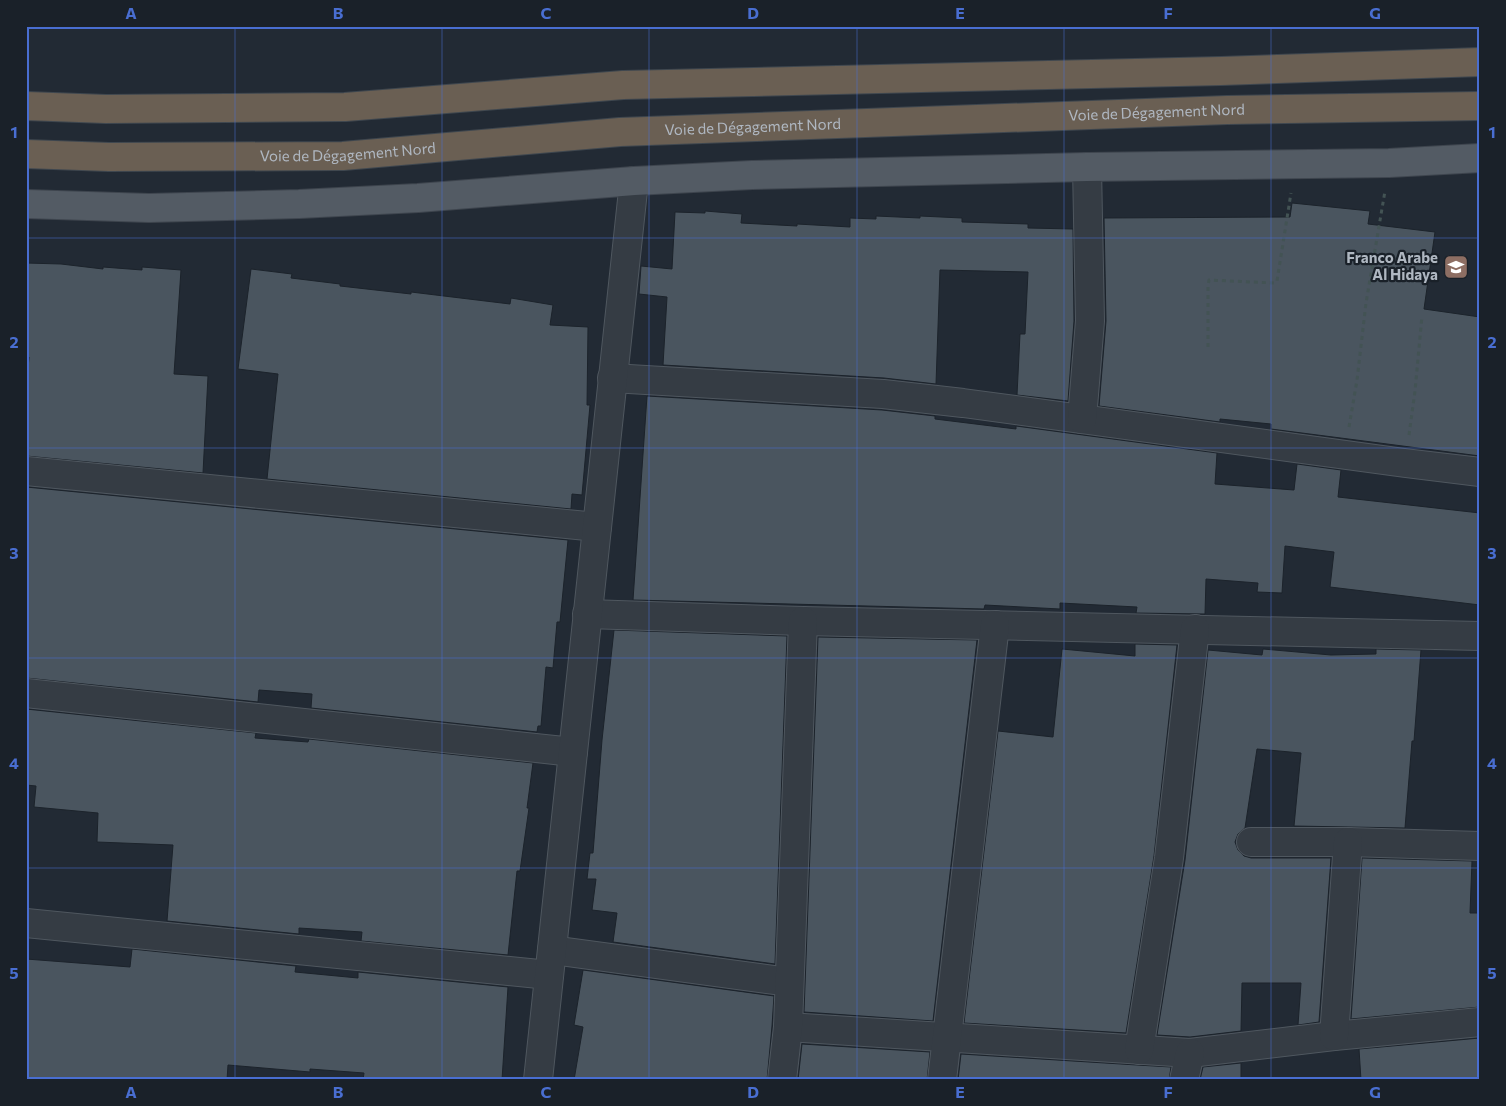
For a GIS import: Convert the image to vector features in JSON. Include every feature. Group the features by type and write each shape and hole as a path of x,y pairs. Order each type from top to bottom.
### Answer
{"highway":[{"path":"26,106 106,109 345,107 623,85 1222,71 1480,62"},
{"name":"Voie de Dégagement Nord","path":"26,154 109,157 344,156 620,132 1227,110 1480,106"}],"main road":[{"path":"26,204 149,208 299,204 418,198 634,181 828,172 1295,163 1389,163 1480,158"}],"street":[{"path":"1082,419 1090,321 1087,167"},
{"path":"538,1080 634,181"},
{"path":"612,378 883,394 1480,472"},
{"path":"26,471 597,527"},
{"path":"588,614 803,621 1480,636"},
{"path":"782,1080 788,1027 803,621"},
{"path":"942,1080 995,625"},
{"path":"1139,1050 1169,858 1196,629"},
{"path":"26,693 573,752"},
{"path":"1251,842 1348,842 1480,846"},
{"path":"1334,1036 1348,842"},
{"path":"26,923 789,982"},
{"path":"788,1027 1190,1053 1334,1036 1480,1022"},
{"path":"1184,1080 1190,1053"}],"path":[{"path":"1208,347 1209,280 1274,283 1277,281 1295,163"},
{"path":"1344,455 1389,163"},
{"path":"1405,463 1415,391 1422,316"}],"building":[{"path":"1292,203 1370,211 1368,224 1435,232 1424,309 1480,317 1480,456 1271,429 1271,424 1220,419 1220,422 1099,406 1106,321 1104,218 1290,217"},
{"path":"705,211 742,214 741,223 797,226 797,224 850,227 850,218 876,219 876,216 920,218 920,216 962,218 962,222 1028,224 1028,228 1073,229 1074,321 1068,401 1017,395 1020,334 1025,334 1028,272 940,270 936,384 884,378 663,365 667,297 639,294 641,266 672,269 675,212 705,213"},
{"path":"26,263 61,264 103,269 103,267 142,270 142,267 181,270 174,374 208,376 203,473 26,456 26,392 29,357 26,357"},
{"path":"251,269 292,274 291,278 340,284 340,286 411,294 411,292 510,304 511,298 553,305 550,325 588,327 587,405 590,405 582,495 572,494 571,509 267,479 278,374 238,369"},
{"path":"647,396 882,410 935,416 935,419 1016,429 1016,426 1217,453 1215,484 1294,490 1297,464 1341,470 1338,497 1480,513 1480,605 1330,587 1334,552 1285,546 1282,593 1257,592 1258,583 1206,579 1205,614 1136,613 1137,607 1060,603 1060,609 985,605 984,609 633,600"},
{"path":"26,487 568,540 560,622 557,622 553,668 546,667 541,726 538,726 537,732 311,708 312,694 259,690 258,702 26,678"},
{"path":"614,630 787,636 775,964 613,942 617,913 592,910 596,879 587,879 590,853 593,853 602,740"},
{"path":"818,637 977,640 933,1021 804,1012"},
{"path":"1135,644 1177,645 1154,856 1126,1033 964,1023 998,731 1053,737 1062,649 1135,656"},
{"path":"1263,649 1331,655 1376,654 1376,649 1421,650 1405,828 1294,826 1301,753 1257,749 1245,828 1238,834 1235,842 1238,850 1244,856 1251,858 1331,858 1319,1022 1298,1025 1301,983 1242,983 1241,1031 1190,1037 1157,1035 1185,860 1208,650 1262,655"},
{"path":"26,709 256,733 255,738 308,742 309,739 533,763 520,871 517,871 508,955 361,941 362,932 299,928 299,934 167,921 173,845 97,842 98,813 34,807 36,786 26,785"},
{"path":"1362,858 1472,861 1470,913 1480,913 1480,1007 1351,1019"},
{"path":"132,949 296,966 295,972 358,978 358,972 508,987 502,1080 363,1080 364,1073 310,1069 310,1072 228,1065 227,1080 26,1080 26,959 130,967"},
{"path":"583,970 774,996 767,1080 574,1080 583,1027 574,1025"},
{"path":"1480,1038 1480,1080 1361,1080 1359,1049"},
{"path":"802,1044 930,1052 927,1080 798,1080"},
{"path":"961,1054 1171,1067 1169,1080 958,1080"},
{"path":"1241,1063 1241,1080 1200,1080 1203,1067"}],"place":[{"name":"Franco Arabe Al Hidaya","path":"1456,267"}]}
